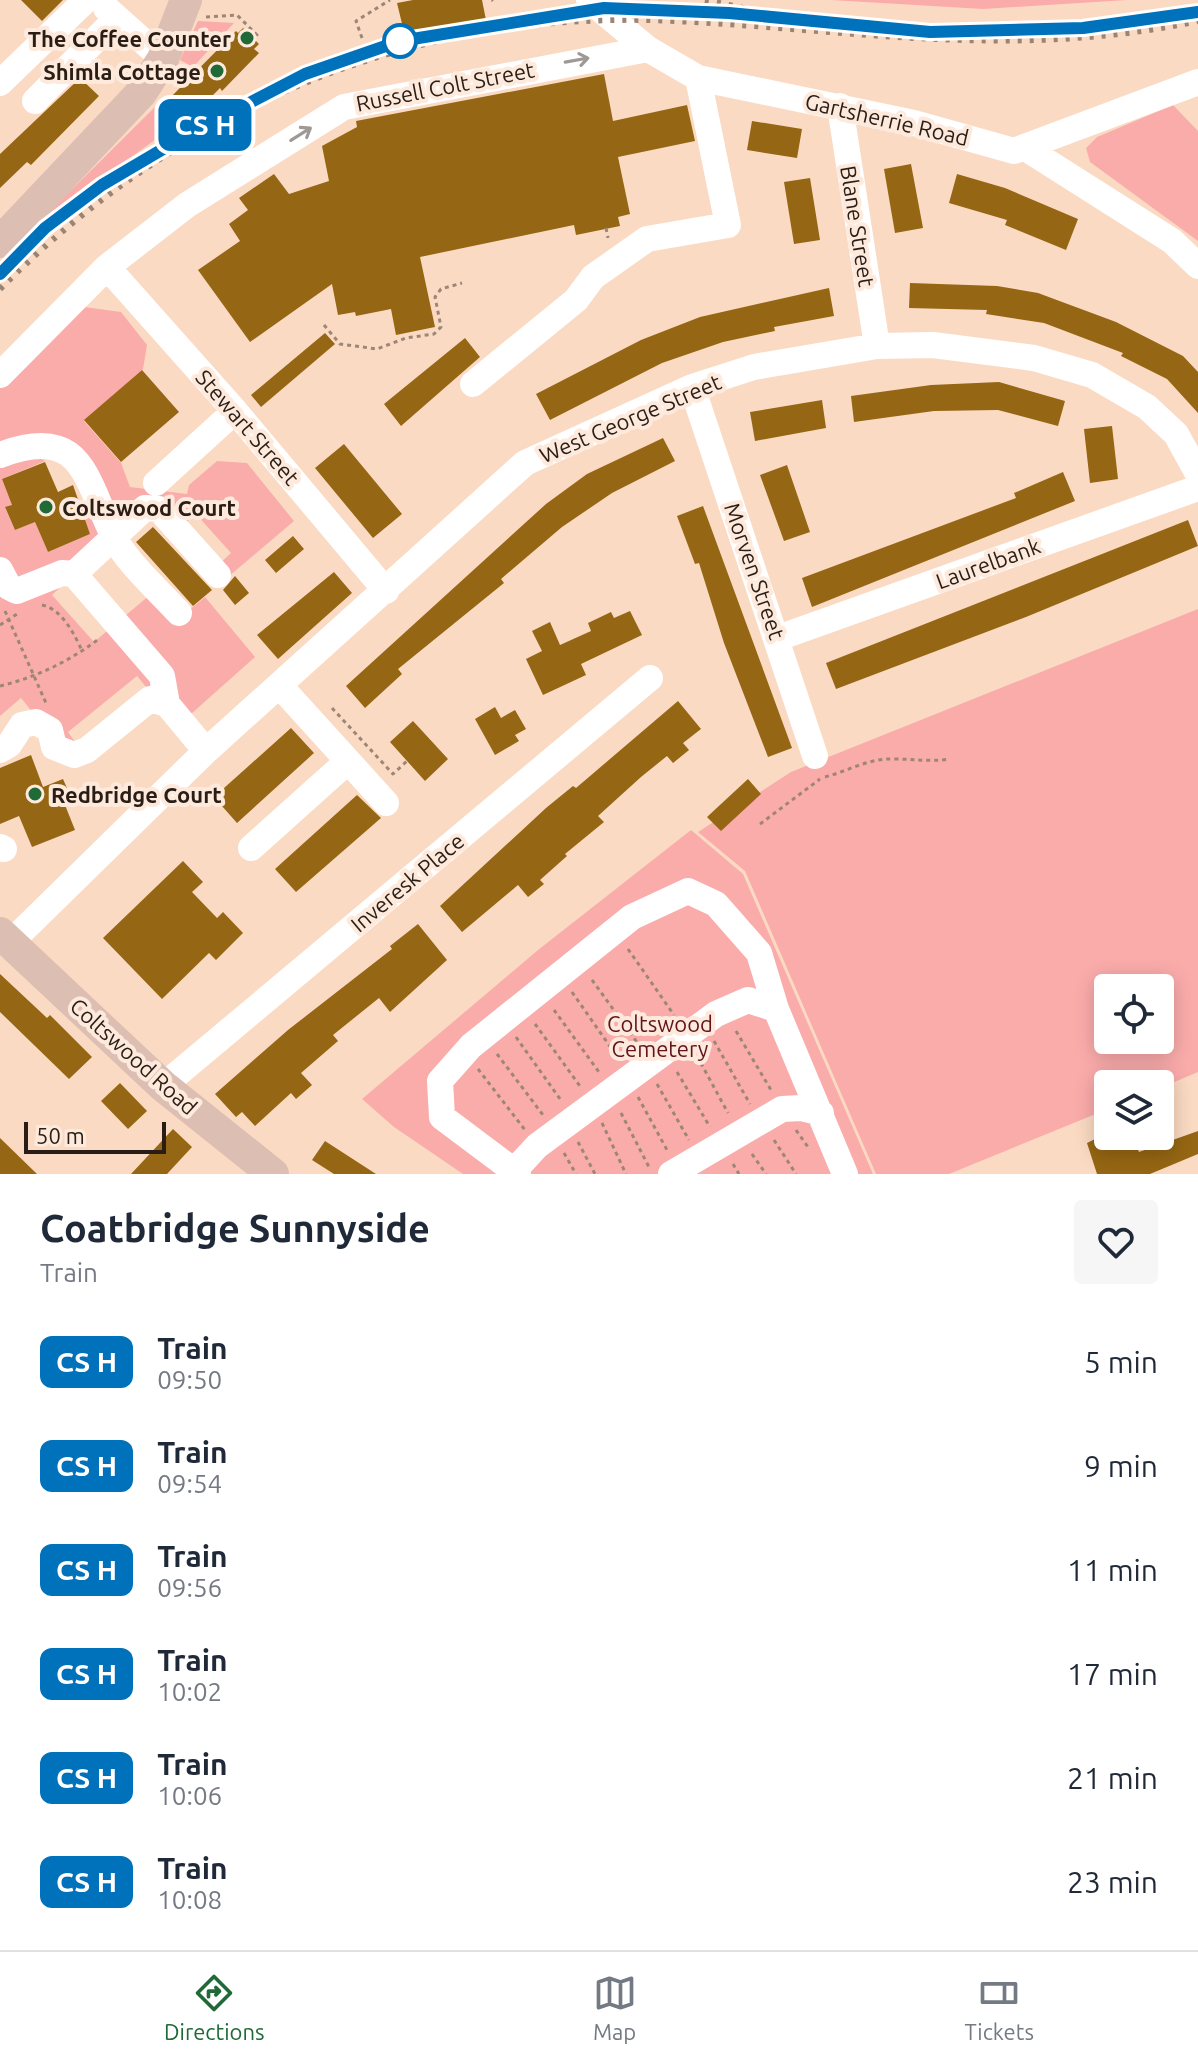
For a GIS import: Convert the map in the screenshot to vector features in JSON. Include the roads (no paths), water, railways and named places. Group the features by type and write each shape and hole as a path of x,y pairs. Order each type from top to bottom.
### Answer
{"main road":[{"path":"0,242 141,93 163,59 184,7"},
{"name":"Coltswood Road","path":"5,938 163,1086 273,1174"}],"street":[{"path":"0,83 86,0"},
{"path":"98,0 163,59"},
{"name":"Gartsherrie Road","path":"589,0 641,42 698,78 840,106 1014,151 1027,149 1198,82"},
{"path":"35,101 116,19"},
{"name":"Russell Colt Street","path":"0,375 107,267 187,205 344,107 641,42"},
{"path":"473,384 576,300 593,277 647,239 728,225 698,78"},
{"name":"Blane Street","path":"840,106 877,346"},
{"path":"1027,149 1172,241 1198,266"},
{"name":"Stewart Street","path":"107,267 235,411 386,591"},
{"name":"West George Street","path":"5,938 206,751 525,463 692,387 754,367 877,346 978,348 1034,358 1092,375 1157,416 1176,434 1198,474"},
{"name":"Morven Street","path":"692,387 778,638 818,767"},
{"path":"156,483 235,411"},
{"path":"0,455 22,447 51,445 73,456 92,482 115,540 179,613"},
{"name":"Laurelbank","path":"778,638 1198,488"},
{"path":"2,589 17,591 62,573 74,574 115,540 121,528 145,508 159,509 218,575"},
{"path":"74,574 162,676 167,704 206,751"},
{"name":"Inveresk Place","path":"163,1086 650,678"},
{"path":"279,685 386,803"},
{"path":"0,750 9,745 22,725 36,722 50,730 54,747 74,755 87,750 150,699 167,704"},
{"path":"251,848 348,761"},
{"path":"776,1009 748,1000 704,1023 552,1134 516,1173 442,1117 440,1081 494,1029 632,917 688,891 716,904 759,953 776,1009 845,1174"},
{"path":"671,1174 782,1109 801,1108 821,1113"}],"railway":[{"path":"705,0 800,20"},
{"path":"0,289 71,224 146,168 225,120 309,82 395,52 486,32 579,21 675,21 1000,41 1130,33 1198,21"}],"train":[{"path":"0,274 45,228 102,185 180,139 305,74 400,41 494,23 604,8 729,13 930,32 1083,28 1198,12"}],"place":[{"name":"The Coffee Counter","path":"247,38"},
{"name":"Shimla Cottage","path":"217,71"},
{"name":"Coltswood Court","path":"46,507"},
{"name":"Redbridge Court","path":"35,794"}],"park label":[{"name":"Coltswood Cemetery","path":"660,1036"}]}
